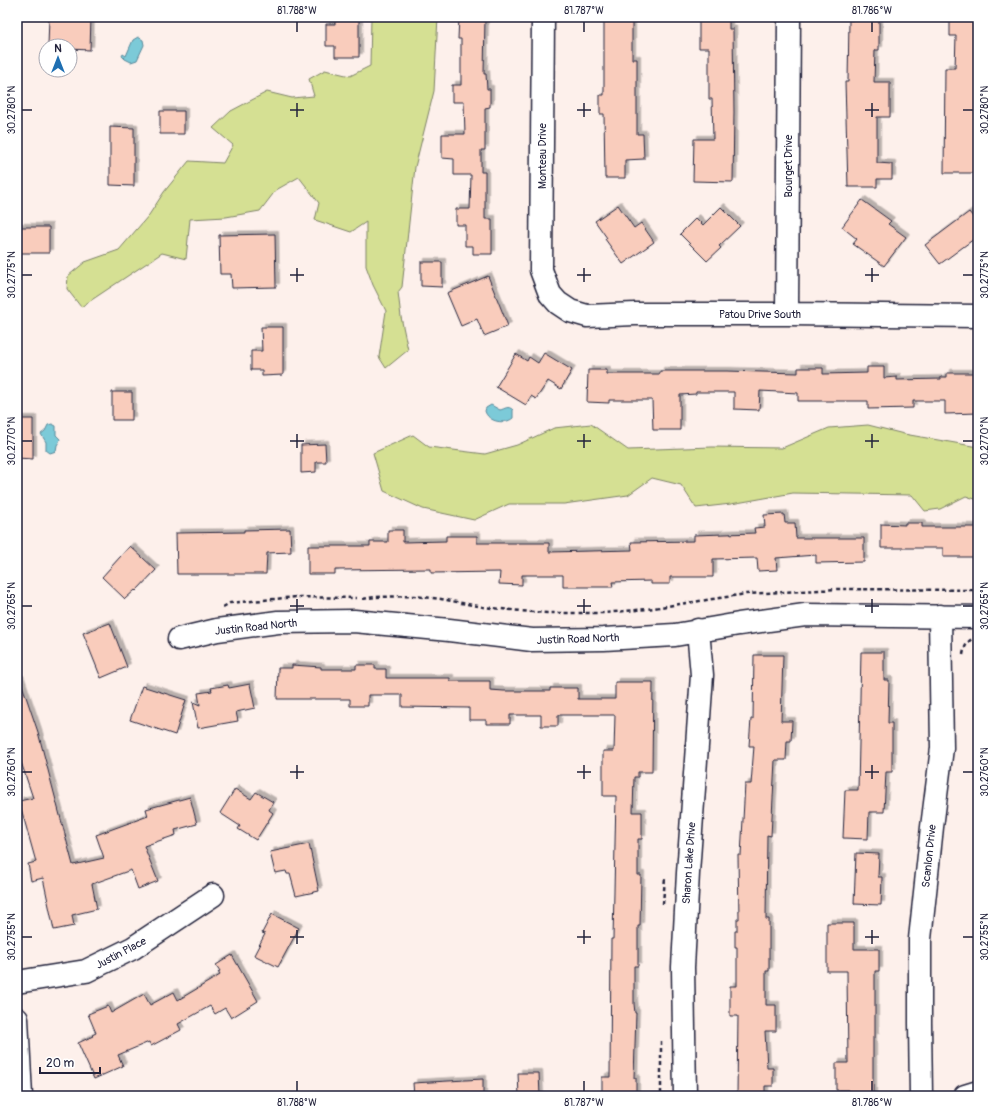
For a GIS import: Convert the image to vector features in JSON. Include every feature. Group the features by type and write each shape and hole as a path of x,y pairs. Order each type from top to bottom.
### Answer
{"street":[{"name":"Monteau Drive","path":"543,17 541,270 550,294"},
{"name":"Bourget Drive","path":"787,314 788,17"},
{"name":"Patou Drive South","path":"550,294 558,303 570,311 587,316 787,314 978,316"},
{"name":"Justin Road North","path":"180,638 217,630 278,622 354,621 532,640 604,639 675,635 698,630 805,615 978,617"},
{"name":"Scanlon Drive","path":"921,1096 920,939 942,748 940,616"},
{"name":"Sharon Lake Drive","path":"685,1096 683,967 702,675 698,630"},
{"name":"Justin Place","path":"17,982 86,971 133,948 213,895"},
{"path":"17,1019 21,1096"},
{"path":"965,1096 978,1092"}],"path":[{"path":"217,630 217,614 223,606 230,603 296,597 363,599 375,597 414,596 441,599 483,607 521,611 547,613 589,613 647,609 746,594 838,589 978,590"}],"green space":[{"path":"371,17 438,17 434,91 415,167 402,287 398,292 401,317 408,350 386,368 379,357 386,311 373,285 366,266 366,222 351,232 315,220 319,203 299,177 276,190 260,211 226,217 190,219 186,259 162,253 81,307 67,289 68,276 85,262 119,250 149,215 164,192 189,161 223,163 233,145 213,128 231,111 267,92 292,98 314,96 309,79 325,70 350,76 370,66"},
{"path":"591,424 628,450 712,447 782,448 829,428 868,425 904,434 978,447 978,500 966,496 940,509 925,511 912,495 793,493 731,504 696,508 681,485 652,478 628,495 564,504 509,504 474,520 423,509 384,491 373,453 413,435 429,447 485,454 517,445 554,428"}],"water":[{"path":"138,37 143,40 144,45 137,60 131,62 122,56 123,54 126,56 133,40"},
{"path":"491,405 500,410 508,408 513,410 513,418 501,422 493,420 485,411 486,408"},
{"path":"52,424 56,426 56,435 60,439 56,451 50,453 46,450 46,442 41,434 45,431 48,425"}],"building":[{"path":"49,17 91,17 90,50 78,49 78,38 48,38"},
{"path":"335,17 359,17 359,57 335,57 335,46 326,46 326,24 335,24"},
{"path":"459,17 485,17 484,74 486,74 487,89 490,89 490,107 485,108 485,150 481,150 481,172 485,172 485,219 492,219 492,254 473,254 473,246 465,246 465,225 456,225 456,209 470,209 471,175 454,175 454,159 442,158 442,134 465,134 464,102 452,102 452,85 461,85 461,39 458,39"},
{"path":"632,17 632,59 637,59 637,134 643,134 644,159 625,160 625,178 605,178 604,114 600,114 600,95 604,95 604,18"},
{"path":"699,17 729,17 729,29 733,29 733,182 693,181 694,139 713,139 712,99 709,99 709,48 699,48"},
{"path":"853,17 879,17 879,50 875,50 874,82 890,82 890,117 877,117 877,163 892,164 892,179 877,179 877,187 848,187 845,82 848,82 849,20 853,20"},
{"path":"950,17 978,17 978,173 944,173 945,68 955,68 956,36 950,36"},
{"path":"160,111 184,111 184,134 160,134"},
{"path":"110,127 134,128 134,186 110,185"},
{"path":"862,200 891,221 888,224 906,237 884,266 853,244 857,239 842,227"},
{"path":"618,205 634,228 641,223 654,242 623,264 605,239 607,238 595,221"},
{"path":"721,207 740,226 719,246 721,248 707,261 680,234 696,218 703,225"},
{"path":"969,212 978,223 978,236 940,264 925,245"},
{"path":"17,227 49,227 49,253 17,253"},
{"path":"275,234 276,287 232,288 231,274 220,274 219,235"},
{"path":"421,262 442,262 442,287 421,286"},
{"path":"488,276 508,326 484,336 477,319 461,326 447,293"},
{"path":"261,327 283,327 283,375 262,376 262,370 251,370 251,351 262,351"},
{"path":"544,353 572,370 561,389 548,381 536,399 531,396 526,405 496,387 516,354 527,361 529,357 538,363"},
{"path":"867,367 884,367 884,378 897,377 897,380 941,379 941,377 947,377 947,373 978,373 978,413 945,414 945,401 913,401 913,408 868,409 868,401 798,401 798,393 760,391 759,410 734,409 734,392 696,392 696,394 680,395 680,430 653,430 652,400 609,400 609,403 587,402 588,370 607,370 607,374 660,374 660,371 798,373 798,368 823,368 823,374 867,373"},
{"path":"112,392 132,392 132,420 112,420"},
{"path":"17,419 33,419 33,459 17,458"},
{"path":"325,444 326,462 316,462 316,472 301,473 301,445"},
{"path":"784,514 785,523 795,523 796,538 864,538 864,562 816,563 816,555 776,558 777,570 758,571 757,558 713,559 713,577 670,577 670,584 651,584 651,581 612,582 613,587 563,587 563,575 522,575 522,585 499,584 500,572 431,573 431,569 335,570 335,574 308,574 308,546 370,546 370,542 388,542 388,530 403,530 403,542 446,541 446,536 477,536 477,543 549,543 549,552 632,550 631,542 694,541 694,535 755,533 754,528 765,527 764,515"},
{"path":"905,523 922,523 922,527 978,527 978,557 943,557 943,548 881,548 881,524 905,525"},
{"path":"290,529 291,552 267,553 266,574 177,574 176,533 244,532 244,530"},
{"path":"130,546 156,570 136,591 135,590 125,599 102,577"},
{"path":"110,623 127,667 101,678 83,633"},
{"path":"861,652 884,652 884,680 889,680 888,723 892,723 892,772 886,772 884,812 869,812 868,839 843,838 845,790 858,790"},
{"path":"754,655 783,655 781,721 792,721 791,741 787,741 786,760 775,760 771,836 767,835 766,919 769,919 769,971 766,971 766,1005 776,1005 776,1031 765,1031 767,1068 773,1068 773,1086 765,1086 765,1096 737,1096 738,1016 730,1016 730,986 737,986 737,947 735,947 735,931 737,931 737,919 739,919 738,855 741,855 745,784 751,784 754,746 749,746 751,719 753,719"},
{"path":"292,665 321,667 321,669 356,669 356,665 375,665 375,669 386,669 386,678 450,678 450,681 490,681 490,690 550,691 550,688 578,688 578,699 615,699 615,682 653,682 652,772 638,772 638,777 634,777 633,812 642,812 642,839 638,839 638,875 641,875 640,926 638,926 638,966 634,966 634,1004 636,1013 634,1078 636,1078 636,1096 602,1096 602,1077 610,1077 611,939 613,939 616,796 603,796 603,751 614,751 615,715 558,715 558,726 541,726 541,715 510,715 510,724 486,724 486,720 469,720 469,708 402,707 402,695 368,695 368,706 350,706 350,699 277,699 278,668 292,668"},
{"path":"17,679 20,679 38,732 73,865 104,858 96,835 148,816 146,809 190,797 197,824 175,830 176,835 144,846 158,881 138,889 131,870 92,884 97,909 72,915 74,926 54,930 43,878 31,881 28,864 36,862 19,801 33,798 17,750"},
{"path":"250,684 255,708 236,712 238,721 198,728 193,702 200,705 198,693 212,691 211,688 228,685 229,688"},
{"path":"142,686 186,700 175,735 130,720"},
{"path":"235,789 251,799 256,792 273,802 269,810 273,813 256,840 238,829 240,826 220,813"},
{"path":"309,844 319,891 296,896 290,874 287,874 286,871 275,873 270,852"},
{"path":"856,853 879,854 878,877 882,877 881,905 854,904"},
{"path":"272,914 299,928 278,967 254,955 265,934 262,933"},
{"path":"827,923 854,923 854,949 879,949 879,971 875,971 873,1096 848,1096 848,1090 836,1090 836,1063 848,1063 847,971 827,971"},
{"path":"232,955 258,1001 231,1018 225,1008 215,1014 210,1006 178,1024 181,1030 151,1046 149,1042 118,1055 123,1066 94,1079 78,1043 96,1033 88,1014 108,1006 111,1013 144,994 150,1005 174,992 178,1000 220,975 218,972 220,971 216,965"},
{"path":"518,1073 539,1073 540,1096 519,1096"},
{"path":"483,1079 483,1096 414,1096 413,1083"}]}
